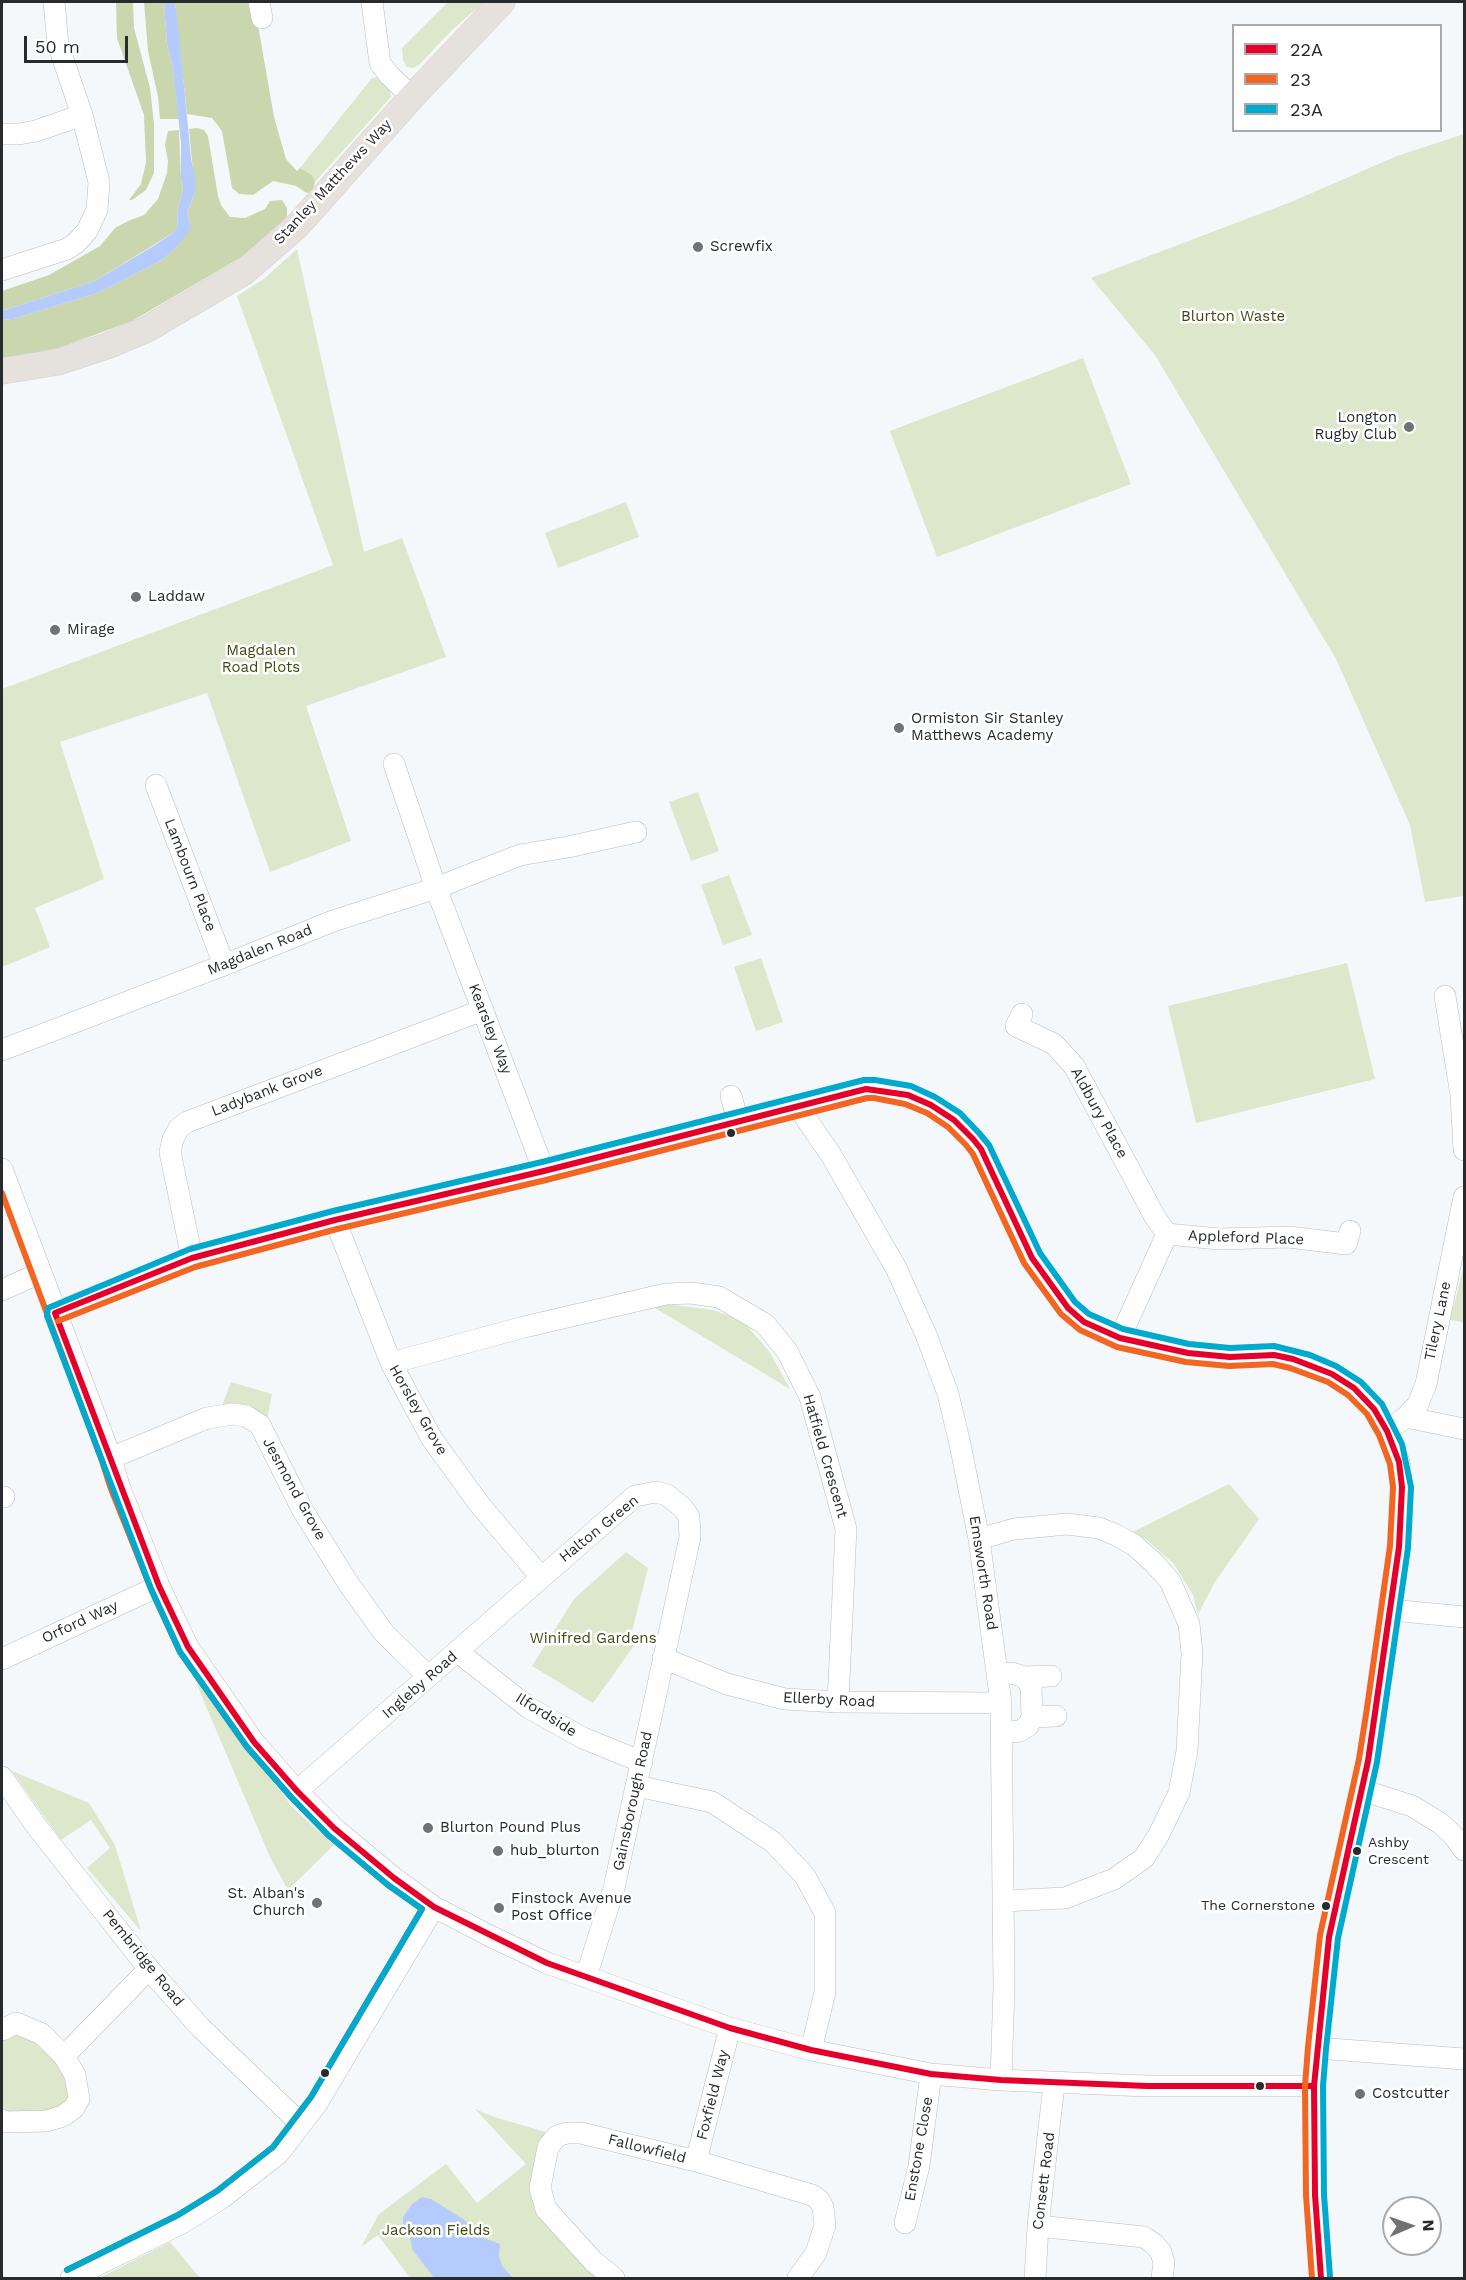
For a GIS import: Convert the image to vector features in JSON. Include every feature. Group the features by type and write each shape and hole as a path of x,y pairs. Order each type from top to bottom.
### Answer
{"main road":[{"name":"Stanley Matthews Way","path":"2,371 58,363 107,346 147,329 244,272 298,225 412,97 502,2"}],"street":[{"path":"2,270 67,249 87,231 97,210 99,182 82,115 58,44 54,2"},
{"path":"372,2 381,63 389,75 412,97"},
{"path":"2,134 36,131 82,115"},
{"name":"Kearsley Way","path":"392,765 436,888 544,1171"},
{"name":"Lambourn Place","path":"156,785 224,965"},
{"name":"Magdalen Road","path":"2,1050 333,921 436,888 520,855 636,832"},
{"path":"1445,996 1461,1095 1464,1150"},
{"name":"Ladybank Grove","path":"192,1258 170,1152 172,1139 179,1128 187,1122 483,1010"},
{"name":"Aldbury Place","path":"1022,1014 1016,1026 1054,1044 1074,1066 1155,1217 1167,1234"},
{"path":"55,1313 192,1258 335,1220 544,1171 866,1089 875,1089 908,1095 931,1105 954,1120 981,1149 1032,1258 1052,1289 1084,1322 1120,1338 1188,1353 1230,1357 1274,1355 1306,1363 1332,1374 1354,1388 1374,1409 1387,1431 1399,1462 1402,1487 1399,1547 1391,1610 1368,1761 1329,1937 1317,2048 1314,2086 1315,2195 1321,2278"},
{"path":"731,1096 738,1121"},
{"name":"Emsworth Road","path":"798,1107 831,1155 896,1268 927,1337 948,1394 960,1444 979,1539 999,1674 1001,1703 1004,1987 1001,2080"},
{"path":"2,1169 111,1458 119,1486 159,1586 188,1647 254,1742 297,1791 343,1835 394,1878 434,1907 547,1963 730,2028 811,2050 931,2074 1054,2084 1314,2086"},
{"name":"Tilery Lane","path":"1387,1431 1406,1418 1418,1404 1426,1384 1464,1197"},
{"name":"Horsley Grove","path":"335,1220 391,1363 432,1439 480,1505 540,1577"},
{"name":"Appleford Place","path":"1167,1234 1219,1239 1289,1237 1346,1244 1350,1231"},
{"path":"1120,1338 1167,1234"},
{"path":"2,1290 40,1273"},
{"name":"Hatfield Crescent","path":"391,1363 666,1294 691,1293 719,1297 765,1324 787,1351 810,1397 846,1529 838,1702"},
{"name":"Jesmond Grove","path":"111,1458 207,1418 233,1414 246,1416 260,1425 302,1509 348,1583 384,1633 428,1676"},
{"path":"1406,1418 1464,1429"},
{"name":"Halton Green","path":"540,1577 635,1497 656,1492 667,1495 683,1508 690,1525 690,1537 663,1658"},
{"path":"979,1539 1014,1529 1067,1524 1100,1528 1116,1535 1134,1545 1170,1581 1189,1624 1192,1653 1187,1751 1179,1793 1158,1836 1144,1858 1114,1879 1065,1898 1003,1901"},
{"name":"Ingleby Road","path":"297,1791 458,1652 540,1577"},
{"name":"Orford Way","path":"2,1659 159,1586"},
{"path":"1391,1610 1464,1617"},
{"name":"Ilfordside","path":"458,1652 529,1708 583,1738 642,1762"},
{"name":"Ellerby Road","path":"663,1658 727,1684 784,1699 838,1702 1001,1703"},
{"name":"Gainsborough Road","path":"586,1977 614,1888 663,1658"},
{"path":"999,1674 1012,1673 1024,1677 1051,1676"},
{"path":"1002,1733 1020,1731 1028,1726 1032,1717 1031,1686 1024,1677"},
{"path":"1032,1717 1056,1716"},
{"name":"Pembridge Road","path":"2,1778 37,1827 149,1969 200,2027 301,2124"},
{"path":"637,1786 712,1802 773,1842 805,1875 825,1913 825,1992 811,2050"},
{"path":"1362,1790 1412,1806 1440,1823 1454,1836 1464,1850"},
{"path":"71,2278 182,2223 222,2198 279,2153 318,2102 434,1907"},
{"path":"64,2056 149,1969"},
{"path":"2,2030 16,2024 42,2034 64,2056 75,2075 79,2099 74,2108 63,2116 47,2121 5,2122 2,2120"},
{"name":"Foxfield Way","path":"696,2161 730,2028"},
{"path":"1317,2048 1464,2059"},
{"name":"Enstone Close","path":"905,2223 919,2166 931,2074"},
{"name":"Consett Road","path":"1035,2278 1038,2226 1054,2084"},
{"name":"Fallowfield","path":"614,2278 593,2261 546,2209 540,2188 548,2148 557,2136 580,2133 696,2161 819,2199 826,2217 822,2241 812,2261 798,2278"},
{"path":"1038,2226 1144,2237 1161,2252 1164,2263 1162,2278"}],"green space":[{"path":"116,2 133,2 134,28 150,88 154,124 154,173 146,190 132,200 129,200 141,184 146,162 144,115 117,38"},
{"path":"144,2 164,2 167,45 173,68 179,119 160,119 158,97 148,51"},
{"path":"175,2 254,2 274,117 286,159 297,171 300,168 312,175 315,182 312,192 307,193 296,186 273,181 253,195 239,194 232,188 222,131 212,118 187,114"},
{"path":"448,2 484,2 452,30 419,65 413,68 407,67 403,60 402,48"},
{"path":"378,77 389,87 391,97 315,182 312,175 300,168 372,78"},
{"path":"189,129 204,130 208,136 218,196 221,205 230,217 245,218 265,209 270,201 282,200 287,208 287,216 270,235 240,258 132,321 59,348 2,359 2,320 13,319 98,293 162,260 176,248 191,225 187,213 195,192"},
{"path":"179,130 183,189 178,208 177,227 173,233 95,281 2,311 2,291 49,275 100,246 115,228 144,215 158,199 167,173 168,161 165,145 168,131"},
{"name":"Blurton Waste","path":"1464,134 1464,896 1425,902 1410,825 1336,659 1155,355 1091,278 1291,202 1397,156"},
{"name":"Magdalen Road Plots","path":"297,249 364,552 402,538 446,657 306,706 351,841 270,872 207,693 60,742 104,879 35,908 50,947 2,967 2,689 333,565 237,296 265,278"},
{"path":"1083,358 1131,484 937,557 890,431"},
{"path":"626,502 639,537 558,568 545,533"},
{"path":"698,792 719,851 691,861 669,802"},
{"path":"729,875 752,935 723,945 701,885"},
{"path":"761,958 783,1022 756,1031 734,967"},
{"path":"1347,963 1375,1079 1196,1123 1168,1006"},
{"path":"1464,1266 1464,1322 1450,1320"},
{"path":"666,1304 713,1310 747,1326 769,1351 790,1389 650,1305"},
{"path":"231,1382 272,1394 266,1425 249,1406 233,1404 221,1408"},
{"path":"1229,1484 1259,1519 1215,1582 1198,1614 1193,1595 1174,1564 1147,1540 1133,1532"},
{"name":"Winifred Gardens","path":"626,1552 648,1568 631,1635 638,1640 593,1703 532,1666 574,1599"},
{"path":"189,1666 233,1730 294,1809 334,1845 288,1890 270,1857"},
{"path":"12,1771 89,1803 115,1845 141,1931 87,1868 110,1848 91,1820 61,1840"},
{"path":"2,2033 41,2036 75,2089 62,2113 2,2118"},
{"name":"Jackson Fields","path":"475,2109 546,2132 538,2154 534,2189 605,2278 410,2278 378,2235 361,2247 379,2214 446,2164 477,2203 526,2164"},
{"path":"170,2242 200,2278 99,2278"}],"water":[{"path":"164,2 175,2 179,34 195,178 195,192 187,213 191,225 190,230 176,248 162,260 98,293 13,319 2,320 2,311 95,281 155,245 173,233 177,227 178,208 183,189 181,143 173,68 167,45"},
{"path":"422,2197 431,2199 463,2219 481,2237 500,2244 499,2256 502,2266 513,2278 434,2278 412,2249 411,2240 403,2227 403,2217 412,2204"}],"transit line":[{"name":"23A","path":"67,2270 178,2215 217,2191 273,2147 311,2097 422,1909 388,1885 328,1835 291,1797 247,1747 180,1652 151,1589 47,1316 48,1308 190,1249 333,1211 542,1162 864,1080 875,1080 911,1086 935,1097 960,1113 979,1133 989,1145 1040,1253 1075,1302 1089,1314 1123,1329 1189,1344 1230,1348 1274,1346 1310,1355 1336,1366 1361,1382 1382,1404 1402,1444 1411,1487 1408,1548 1377,1762 1338,1938 1326,2049 1323,2086 1324,2195 1330,2277"},
{"name":"22A","path":"866,1089 908,1095 931,1105 954,1120 973,1139 981,1149 1032,1258 1068,1308 1084,1322 1120,1338 1188,1353 1230,1357 1274,1355 1293,1359 1332,1374 1354,1388 1374,1409 1387,1431 1399,1462 1402,1487 1399,1547 1368,1761 1329,1937 1314,2086 1147,2086 1001,2080 931,2074 811,2050 730,2028 547,1963 434,1907 394,1878 334,1828 297,1791 254,1742 188,1647 159,1586 55,1313 192,1258 335,1220 544,1171 866,1089"},
{"name":"23","path":"58,1321 195,1267 337,1229 546,1180 874,1098 905,1104 927,1113 948,1127 966,1145 973,1154 1024,1263 1061,1314 1080,1330 1117,1347 1186,1362 1229,1366 1273,1364 1290,1368 1328,1382 1348,1395 1367,1414 1379,1435 1390,1464 1393,1487 1390,1546 1367,1708 1359,1759 1320,1935 1308,2047 1305,2086 1306,2195 1312,2278"},
{"name":"23","path":"2,1193 111,1489 151,1589 180,1652 247,1747 291,1797 328,1835 388,1885 422,1909 311,2097 273,2147 217,2191 178,2215 67,2270"},
{"name":"22A","path":"1314,2086 1315,2195 1321,2278"}],"place":[{"name":"Screwfix","path":"698,247"},
{"name":"Longton Rugby Club","path":"1409,427"},
{"name":"Laddaw","path":"136,597"},
{"name":"Mirage","path":"55,630"},
{"name":"Ormiston Sir Stanley Matthews Academy","path":"899,728"},
{"name":"Blurton Pound Plus","path":"428,1828"},
{"name":"hub_blurton","path":"498,1851"},
{"name":"Ashby Crescent","path":"1357,1851"},
{"name":"St. Alban's Church","path":"317,1903"},
{"name":"The Cornerstone","path":"1326,1906"},
{"name":"Finstock Avenue Post Office","path":"499,1908"},
{"name":"Costcutter","path":"1360,2094"}]}
